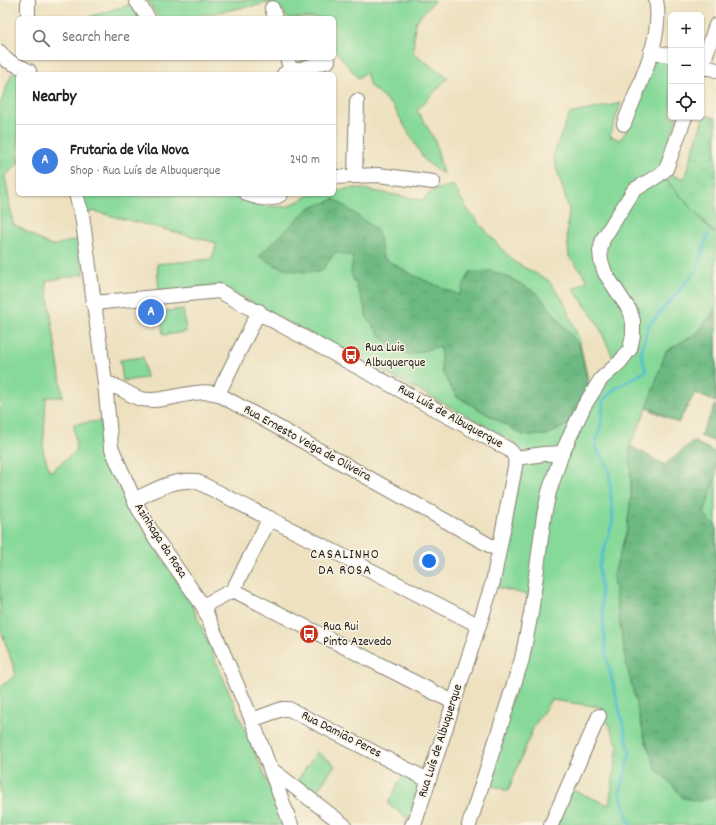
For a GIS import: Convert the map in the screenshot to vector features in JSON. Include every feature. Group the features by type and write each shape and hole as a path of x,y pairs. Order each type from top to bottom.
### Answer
{"street":[{"path":"28,0 28,16"},
{"path":"136,0 147,16"},
{"path":"624,124 651,51 657,24 658,11 656,0"},
{"path":"704,59 716,25"},
{"path":"651,51 668,55"},
{"path":"287,60 289,72"},
{"path":"2,61 29,68"},
{"path":"292,72 328,61"},
{"path":"704,68 716,70"},
{"path":"355,175 357,101"},
{"path":"469,825 522,659 531,613 544,515 549,492 562,453 584,406 601,379 620,362 630,349 633,321 630,310 608,278 601,261 600,251 603,239 634,190 660,175 666,169 683,120"},
{"path":"336,177 378,175 433,182"},
{"name":"Azinhaga da Rosa","path":"77,196 82,215 105,383 111,447 134,500 154,536 203,606 252,720 271,769 284,811 291,825"},
{"path":"255,196 267,199 278,196"},
{"name":"Rua Luís de Albuquerque","path":"93,303 219,290 508,449 516,458 493,582 412,825"},
{"path":"218,394 259,311"},
{"name":"Rua Ernesto Veiga de Oliveira","path":"105,383 112,384 142,399 206,392 218,394 498,550"},
{"path":"516,458 562,453"},
{"path":"134,500 172,482 182,479 196,481 478,625"},
{"path":"203,606 233,590 270,518"},
{"path":"233,590 453,702"},
{"name":"Rua Damião Peres","path":"252,720 282,709 289,709 428,780"},
{"path":"552,825 599,716"},
{"path":"271,769 344,825"}],"green space":[{"path":"147,0 435,0 415,22 413,53 448,78 417,110 435,140 443,174 425,161 393,106 370,86 366,72 358,78 336,51 336,16 286,16 284,11 269,3 196,16 158,16"},
{"path":"132,4 141,16 92,16"},
{"path":"653,57 668,60 668,120 676,120 660,169 663,179 667,181 713,233 716,233 716,402 695,393 678,423 647,408 630,446 665,465 693,441 716,453 716,825 556,825 572,790 609,805 618,746 601,707 551,700 534,726 508,791 485,783 517,683 528,595 496,587 524,457 515,443 477,421 219,285 159,292 157,264 212,259 217,243 93,211 87,214 82,196 238,196 267,206 286,207 309,196 336,196 336,190 357,188 422,200 434,190 453,185 468,210 499,246 516,263 548,280 563,300 579,339 589,385 614,360 597,322 573,289 588,280 569,256 567,234 569,210 553,156 569,114 621,103 610,136 620,140 628,129"},
{"path":"12,73 16,74 16,166 5,176 13,224 51,246 79,239 84,274 46,281 63,397 46,397 43,451 50,472 76,451 74,424 100,421 105,452 123,497 191,603 286,825 0,825 0,688 16,674 0,627 0,104"},
{"path":"704,115 716,118 716,233 714,233 667,181 672,175 684,179 702,120 704,120"},
{"path":"335,199 378,231 383,258 415,276 459,295 470,272 491,271 512,279 538,294 580,346 589,385 572,422 548,435 523,435 456,396 442,372 440,346 409,355 383,339 367,318 364,305 351,273 353,256 335,252 321,272 303,272 281,268 259,256 308,209"},
{"path":"716,308 716,402 695,393 678,423 647,407 666,351 697,333"},
{"path":"183,309 186,332 163,335 160,312"},
{"path":"143,357 146,378 123,381 120,360"},
{"path":"716,404 716,442 700,436"},
{"path":"693,441 716,453 716,476 704,514 716,526 716,797 699,801 683,798 668,780 657,771 645,740 625,658 613,577 627,529 631,496 630,446 665,465"},
{"path":"317,752 335,765 315,794 297,781"},
{"path":"403,774 418,782 420,785 408,819 388,804"}],"waterway":[{"path":"630,825 620,793 630,753 606,655 599,566 613,521 609,470 595,446 601,425 603,401 616,388 646,371 641,354 648,326 696,271 708,234"}],"place":[{"name":"Frutaria de Vila Nova","path":"151,312"},
{"name":"Rua Luis Albuquerque","path":"351,355"},
{"name":"Rua Rui Pinto Azevedo","path":"309,634"}],"district":[{"name":"CASALINHO DA ROSA","path":"345,564"}]}
